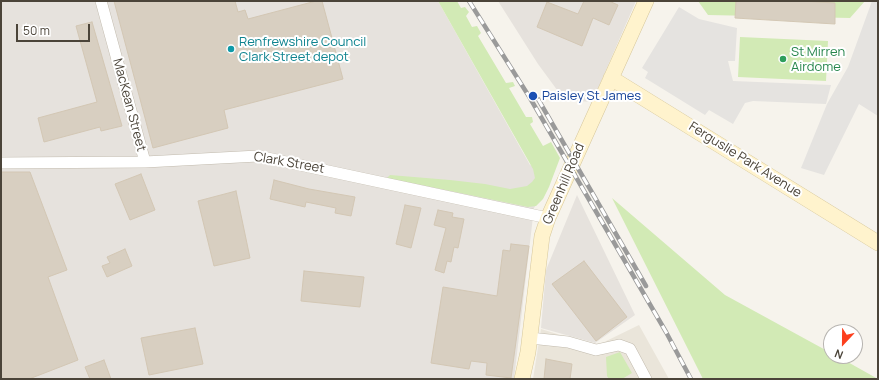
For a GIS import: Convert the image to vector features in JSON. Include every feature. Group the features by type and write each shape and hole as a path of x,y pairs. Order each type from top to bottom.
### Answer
{"street":[{"name":"MacKean Street","path":"101,1 145,162"},
{"name":"Greenhill Road","path":"522,379 530,338 542,236 548,218 646,1"},
{"name":"Ferguslie Park Avenue","path":"611,78 878,243"},
{"name":"Clark Street","path":"1,163 145,162 258,156 548,218"},
{"path":"530,338 568,342 596,350 620,344 630,349 646,379"}],"shaded area":[{"path":"1,1 438,1 530,165 550,174 540,199 534,208 514,379 1,379"},
{"path":"498,1 636,1 592,102 566,100 563,98 538,64"},
{"path":"872,1 878,1 878,116 859,104 824,175 801,168 827,104 848,67"},
{"path":"679,7 699,19 737,28 735,61 728,61 733,81 831,85 826,104 753,101 745,103 733,124 709,110 705,115 645,78 648,72 642,68"},
{"path":"577,195 635,315 595,343 541,328 546,270"},
{"path":"639,325 669,379 533,379 541,329 596,346"}],"green space":[{"path":"438,1 457,1 461,8 465,7 469,12 466,16 472,27 477,26 481,33 478,36 506,83 513,82 515,86 509,88 526,117 532,117 533,122 530,124 543,146 551,142 560,158 543,199 536,206 528,207 387,178 390,175 450,180 485,184 510,189 527,186 535,178 533,169"},
{"path":"698,1 865,1 850,18 708,15"},
{"name":"St Mirren Airdome","path":"740,37 828,41 826,81 738,77"},
{"path":"612,198 725,295 823,349 823,364 851,364 878,379 703,379"},
{"path":"620,352 632,373 622,379 609,379 607,376 606,357"}],"building":[{"name":"Renfrewshire Council Clark Street depot","path":"114,1 235,1 238,12 245,10 248,19 316,1 322,1 343,79 224,110 228,128 153,148"},
{"path":"584,1 609,1 618,5 609,25 593,18 582,46 537,27 547,2 578,14"},
{"path":"736,1 801,1 835,3 835,24 735,18"},
{"path":"92,22 122,126 101,131 100,127 44,142 38,118 97,102 76,26"},
{"path":"1,172 30,172 67,270 48,277 78,360 29,379 1,379"},
{"path":"141,174 155,210 130,220 115,184"},
{"path":"274,180 309,189 355,197 351,216 335,213 336,208 306,202 305,207 270,199"},
{"path":"236,191 250,258 214,266 198,201"},
{"path":"405,205 421,208 411,248 396,244"},
{"path":"438,210 453,213 452,217 464,219 458,248 454,247 451,262 447,261 444,273 435,270 446,228 434,225"},
{"path":"511,244 529,246 511,378 486,375 487,363 471,361 469,369 431,363 443,287 497,296 503,250 510,251"},
{"path":"125,249 132,266 107,277 102,266 110,263 107,257"},
{"path":"584,261 627,317 596,341 552,284"},
{"path":"304,271 364,277 360,307 301,301"},
{"path":"195,328 203,364 149,375 141,338"},
{"path":"546,359 572,364 570,379 544,379"},
{"path":"104,360 111,379 90,379 85,367"}],"railway":[{"path":"469,1 530,98 666,332 691,379"},
{"path":"538,99 646,286"}],"place":[{"name":"Renfrewshire Council Clark Street depot","path":"231,49"},
{"name":"St Mirren Airdome","path":"783,59"},
{"name":"Paisley St James","path":"533,96"}]}
